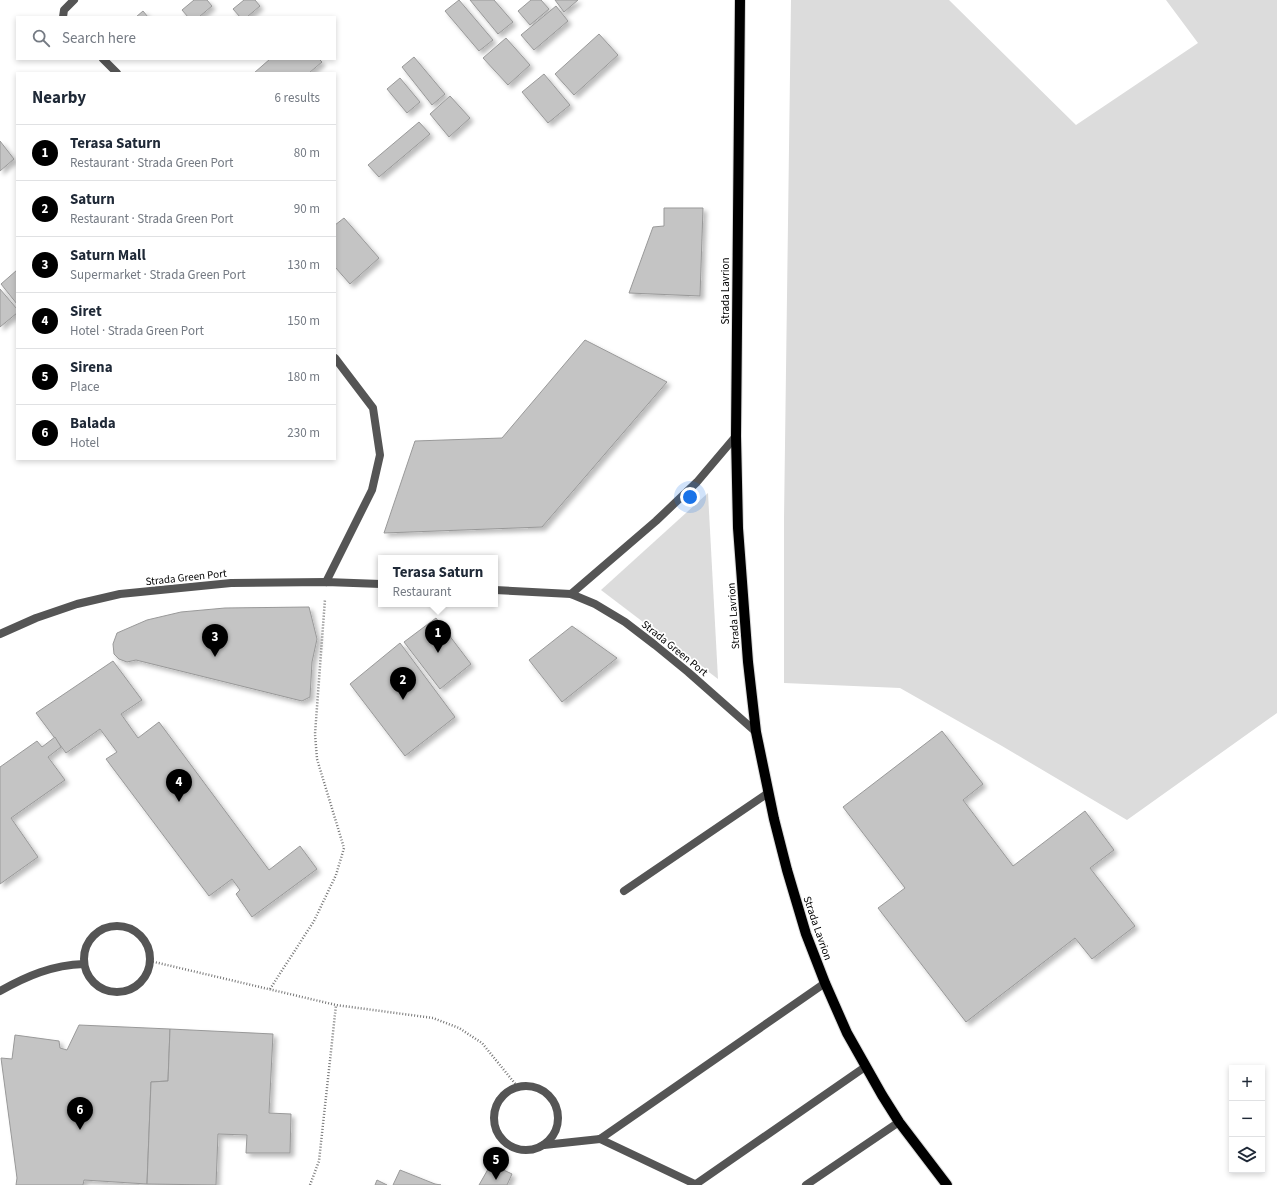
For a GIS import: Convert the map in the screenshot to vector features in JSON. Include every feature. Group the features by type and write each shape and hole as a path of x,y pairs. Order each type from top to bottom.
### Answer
{"main road":[{"name":"Strada Lavrion","path":"740,0 736,436 739,536 748,662 756,732 768,793 787,870 806,934 825,983 865,1067 899,1122 947,1185"}],"street":[{"path":"63,16 64,10 74,0"},
{"path":"104,60 116,72"},
{"path":"326,582 372,490 380,454 373,408 336,359"},
{"path":"571,594 650,526 697,482 736,436"},
{"name":"Strada Green Port","path":"0,634 36,618 77,604 120,594 231,583 326,582 378,584"},
{"name":"Strada Green Port","path":"498,590 571,594 596,604 625,622 688,672 756,732"},
{"path":"624,891 768,793"},
{"path":"115,926 136,932 143,940 148,950 150,961 142,980 134,988 113,992 103,989 94,983 87,974 84,964 84,953 88,943 95,934 104,929 115,926"},
{"path":"0,991 35,973 67,964 84,964"},
{"path":"544,1145 552,1138 557,1129 559,1119 558,1108 553,1099 546,1092 537,1087 528,1085 517,1086 507,1091 499,1099 494,1109 493,1120 496,1131 507,1144 512,1147 523,1150 534,1149 544,1145 600,1139 825,983"},
{"path":"600,1139 697,1185 865,1067"},
{"path":"806,1185 899,1122"}],"path":[{"path":"270,989 314,921 336,875 344,848 317,759 315,734 326,582"},
{"path":"150,961 336,1005 433,1018 459,1028 482,1043 517,1086"},
{"path":"310,1185 319,1161 336,1005"}],"shaded area":[{"path":"791,0 949,0 1076,125 1198,43 1166,0 1277,0 1277,713 1127,820 900,688 784,683 784,519"},
{"path":"708,493 718,679 601,590"}],"building":[{"path":"194,0 207,0 212,6 200,16 187,16 182,10"},
{"path":"244,0 255,0 260,6 248,16 239,16 233,9"},
{"path":"459,0 493,40 479,51 445,11"},
{"path":"470,0 494,0 513,22 498,34"},
{"path":"531,0 541,0 549,9 530,25 518,11"},
{"path":"555,0 578,0 564,12"},
{"path":"556,6 568,21 534,50 521,35"},
{"path":"143,11 147,16 137,16"},
{"path":"599,34 618,55 574,95 555,74"},
{"path":"506,38 530,65 508,85 483,58"},
{"path":"414,57 445,94 432,105 402,67"},
{"path":"269,60 320,60 322,62 310,72 255,72"},
{"path":"544,74 570,105 548,123 522,92"},
{"path":"400,78 420,102 407,113 387,89"},
{"path":"450,96 470,118 449,137 430,114"},
{"path":"419,122 430,134 379,177 368,165"},
{"path":"0,141 14,159 0,171"},
{"path":"664,208 703,208 700,296 629,293 653,227 664,226"},
{"path":"344,218 379,258 350,284 336,268 336,224"},
{"path":"16,271 16,303 1,284"},
{"path":"0,289 16,308 16,314 0,327"},
{"path":"585,340 667,382 542,527 384,533 415,441 502,438"},
{"path":"309,607 317,639 312,662 310,697 302,701 136,660 127,662 119,659 114,654 113,644 117,633 147,620 181,612 225,608"},
{"path":"436,618 471,664 440,689 404,642"},
{"path":"572,626 617,658 562,702 529,660"},
{"path":"400,643 455,717 405,756 350,684"},
{"path":"113,661 142,700 121,714 138,738 159,722 269,870 300,846 317,869 252,917 236,894 240,890 232,879 209,896 106,759 117,752 100,729 66,753 36,713"},
{"path":"942,731 983,784 963,800 1013,866 1085,811 1114,850 1090,868 1135,926 1092,959 1075,938 966,1022 878,908 905,888 843,807"},
{"path":"55,737 61,747 48,757 65,780 11,818 38,857 0,884 0,767 37,741 42,747"},
{"path":"79,1025 170,1029 168,1081 151,1082 147,1184 84,1180 83,1185 16,1185 17,1178 1,1058 12,1059 15,1035 59,1041 60,1048 67,1050"},
{"path":"170,1029 273,1034 269,1113 291,1114 290,1153 246,1153 247,1135 218,1134 216,1185 147,1184 151,1082 168,1081"},
{"path":"491,1164 512,1174 507,1185 479,1185"},
{"path":"400,1170 435,1184 441,1185 393,1185"},
{"path":"377,1180 387,1185 375,1185"}],"place":[{"name":"Terasa Saturn","path":"438,653"},
{"name":"Saturn Mall","path":"215,657"},
{"name":"Saturn","path":"403,700"},
{"name":"Siret","path":"179,802"},
{"name":"Balada","path":"80,1130"},
{"name":"Sirena","path":"496,1180"}]}
